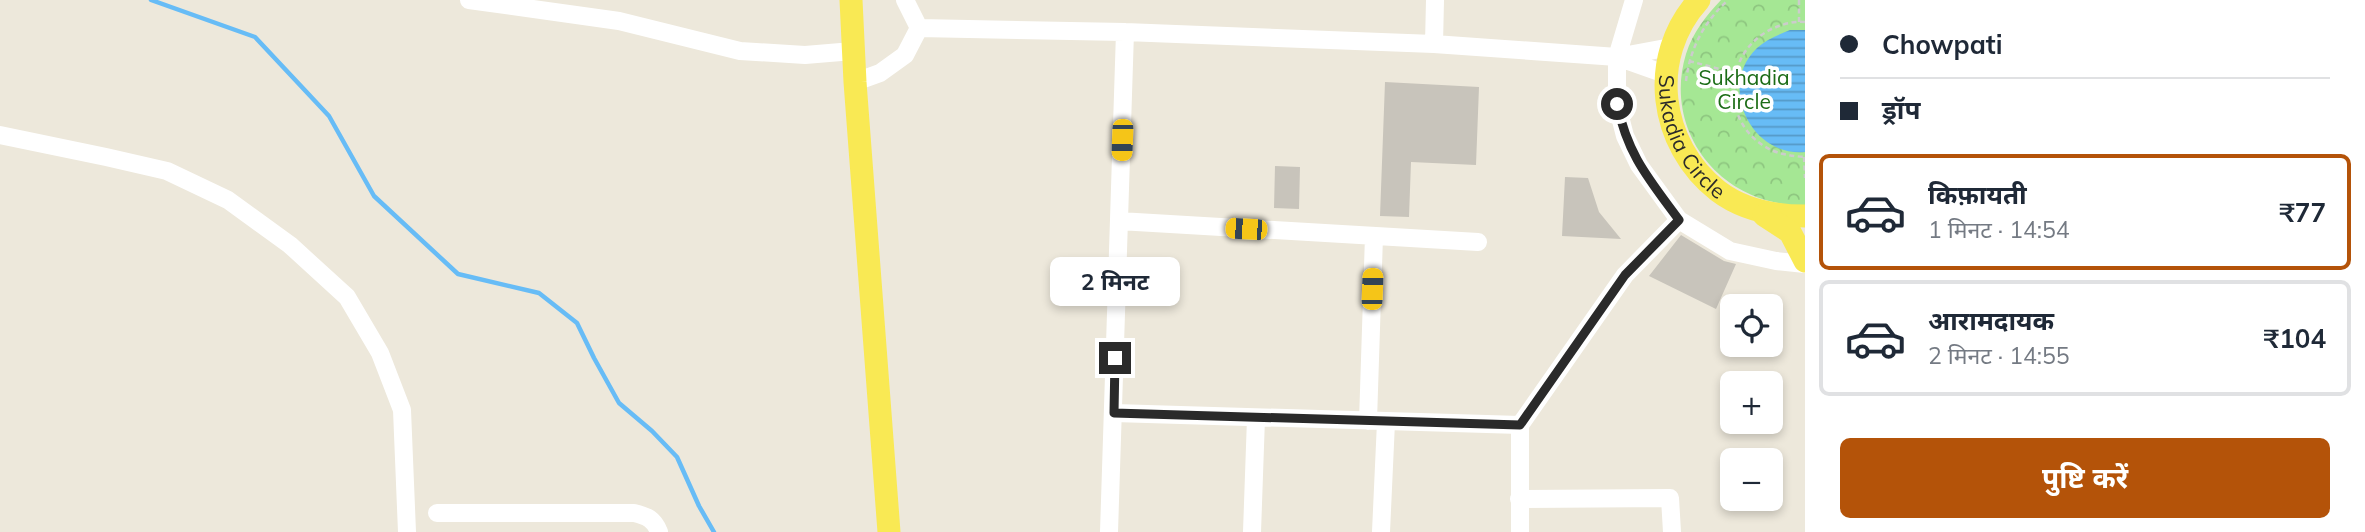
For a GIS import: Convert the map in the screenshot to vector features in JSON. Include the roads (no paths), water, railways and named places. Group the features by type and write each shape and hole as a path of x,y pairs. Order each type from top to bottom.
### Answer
{"main road":[{"path":"851,0 889,532"},
{"name":"Sukadia Circle","path":"1699,0 1680,27 1680,54 1665,74 1666,103 1675,136 1693,166 1718,190 1756,210 1805,216"},
{"path":"1756,210 1790,232 1805,262"}],"street":[{"path":"469,0 619,21 740,51 805,55 853,51"},
{"path":"905,0 919,28"},
{"path":"1434,44 1435,0"},
{"path":"1634,0 1617,57 1617,104 1625,136 1639,165 1679,220 1730,251 1748,257 1805,262"},
{"path":"919,28 1125,32 1434,44 1617,57 1680,54"},
{"path":"855,82 880,73 905,55 919,28"},
{"path":"1109,532 1125,32"},
{"path":"1617,57 1665,74"},
{"path":"0,135 167,171 228,200 290,245 347,297 380,353 402,410 407,532"},
{"path":"1520,532 1520,425 1625,275 1679,220"},
{"path":"1119,221 1478,242"},
{"path":"1374,236 1381,532"},
{"path":"1114,413 1520,425"},
{"path":"1252,532 1256,418"},
{"path":"1519,499 1670,498 1672,532"},
{"path":"437,513 634,513 647,516 656,524 659,532"}],"water":[{"path":"1790,30 1805,30 1805,152 1786,151 1769,143 1756,131 1746,116 1740,99 1740,81 1745,64 1757,48"}],"waterway":[{"path":"151,0 255,37 329,116 374,196 458,274 539,293 577,323 619,403 677,457 714,532"}],"park label":[{"name":"Sukhadia Circle","path":"1744,90"}]}
